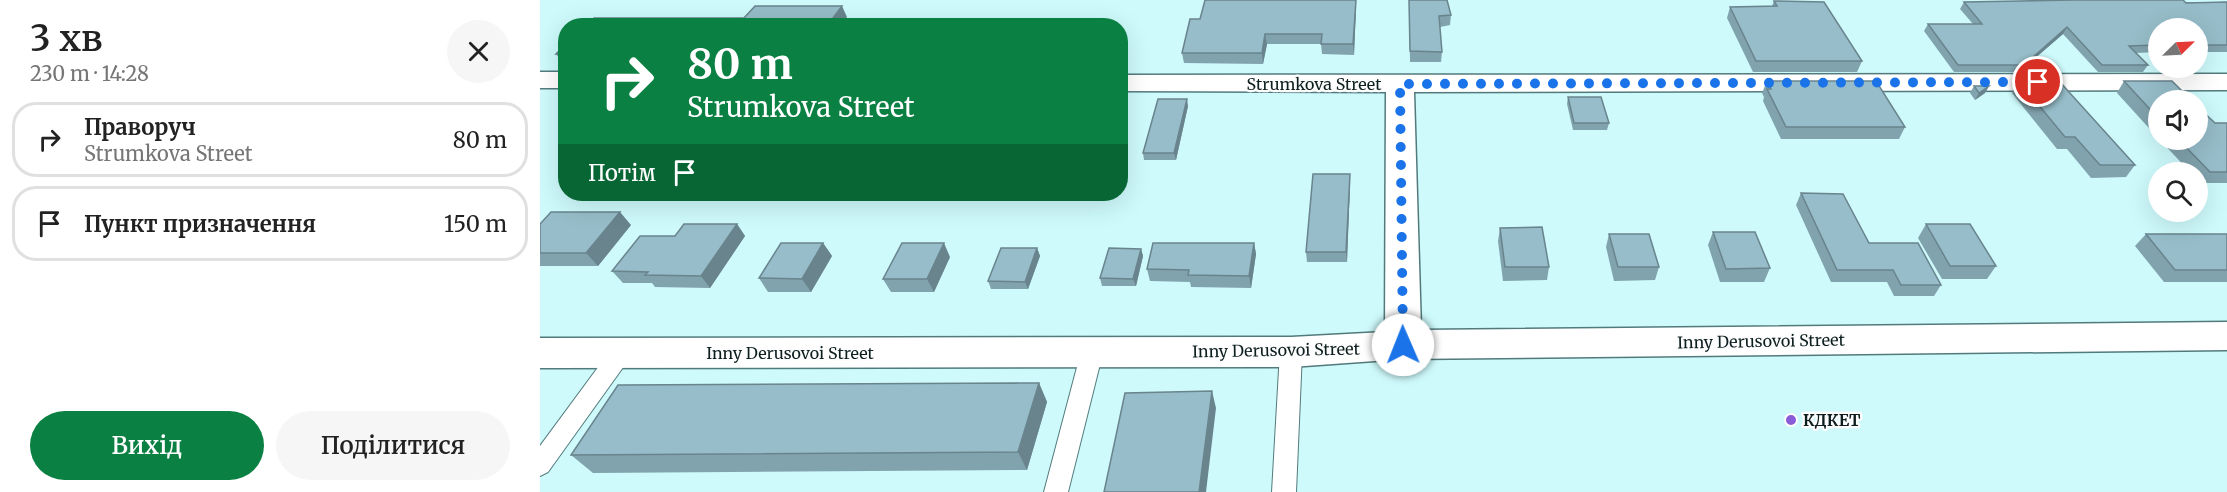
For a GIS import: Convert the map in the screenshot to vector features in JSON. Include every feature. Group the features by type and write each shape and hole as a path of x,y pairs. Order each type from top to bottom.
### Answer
{"street":[{"path":"540,80 558,80"},
{"name":"Strumkova Street","path":"1128,83 2227,82"},
{"path":"1400,84 1403,345"},
{"name":"Inny Derusovoi Street","path":"540,353 1291,352 1403,345 2227,336"}],"lane":[{"path":"1056,492 1092,352"},
{"path":"1284,492 1291,352"},
{"path":"540,465 621,353"}],"building":[{"path":"1205,0 1356,0 1353,44 1321,44 1322,34 1265,34 1262,53 1182,53 1190,19 1200,19"},
{"path":"1409,0 1447,0 1451,15 1439,16 1442,52 1410,51"},
{"path":"2183,0 2186,3 2227,2 2227,45 2208,45 2208,18 2148,18 2148,45 2129,46 2148,65 2102,65 2067,27 2032,58 2037,65 1958,65 1928,24 1982,24 1964,2"},
{"path":"1774,1 1824,2 1862,61 1756,61 1730,7 1777,6"},
{"path":"755,6 842,6 833,18 744,18"},
{"path":"1767,81 1876,81 1905,127 1786,127 1767,89 1771,89"},
{"path":"2019,81 2059,81 2135,165 2100,165 2075,137 2065,137"},
{"path":"2124,81 2172,81 2181,90 2148,90 2148,107"},
{"path":"1974,86 1989,86 1979,93"},
{"path":"1568,97 1601,97 1609,123 1574,123"},
{"path":"1158,99 1187,99 1174,153 1143,153"},
{"path":"2208,116 2215,123 2227,123 2227,172 2210,172 2208,162 2200,162 2189,150 2208,150"},
{"path":"1313,174 1350,174 1346,252 1306,252"},
{"path":"1801,193 1843,194 1869,243 1918,243 1941,285 1901,285 1893,270 1837,270"},
{"path":"551,212 620,212 586,253 540,253 540,224"},
{"path":"684,224 737,224 701,276 645,275 648,272 612,271 640,236 675,236"},
{"path":"1926,224 1970,224 1996,266 1950,266"},
{"path":"1542,227 1549,267 1505,267 1500,228"},
{"path":"1713,232 1755,232 1770,268 1726,269"},
{"path":"1609,234 1649,234 1659,267 1618,267"},
{"path":"2146,234 2227,234 2227,270 2175,270"},
{"path":"781,243 823,243 802,279 759,278"},
{"path":"902,243 944,243 927,279 883,279"},
{"path":"1153,243 1254,243 1249,276 1188,275 1189,270 1147,269"},
{"path":"1001,248 1037,248 1025,282 988,281"},
{"path":"1109,248 1141,249 1133,279 1100,278"},
{"path":"1039,383 1018,452 571,455 618,385"},
{"path":"1212,391 1199,492 1104,492 1125,393"}],"place":[{"name":"КДКЕТ","path":"1791,420"}],"route":[{"path":"1403,345 1400,84 2038,82"}]}
